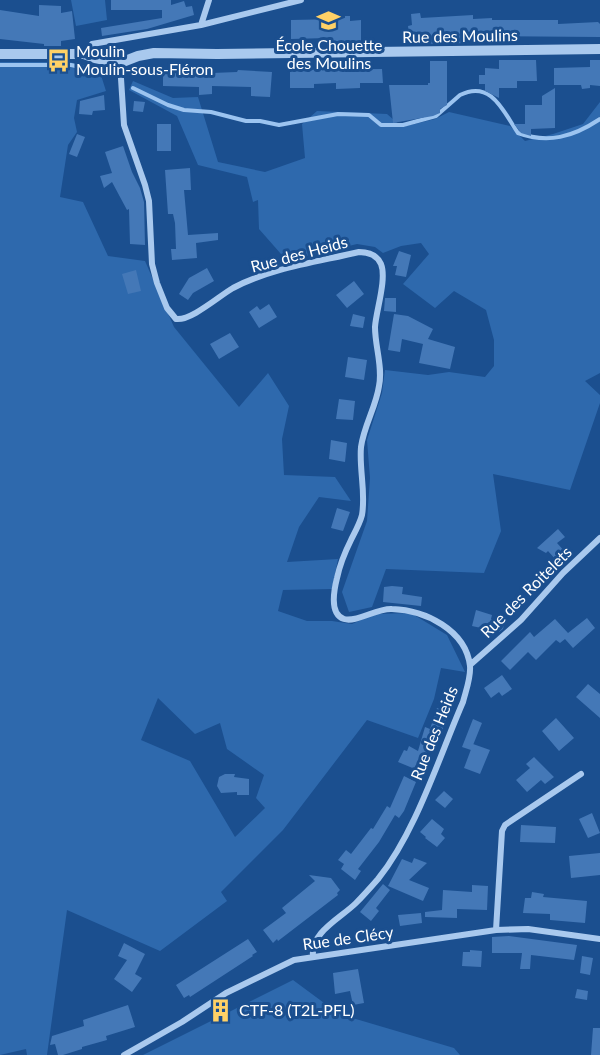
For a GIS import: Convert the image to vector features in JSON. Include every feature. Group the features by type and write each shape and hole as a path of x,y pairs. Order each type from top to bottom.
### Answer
{"street":[{"path":"201,25 209,0"},
{"path":"84,54 92,44 201,25 301,0"},
{"name":"Rue des Moulins","path":"120,63 154,53 600,49"},
{"path":"0,54 84,54 120,63"},
{"name":"Rue des Heids","path":"120,63 124,125 149,201 152,264 166,308 176,319 181,320 191,315 251,279 282,270 359,252 369,252 382,266 375,327 379,386 361,447 362,517 343,556 337,579 334,608 344,619 392,608 415,612 434,619 455,635 470,665 468,685 462,702 415,816 398,850 356,904 318,936 312,948 313,957"},
{"name":"Rue des Roitelets","path":"470,665 521,620 563,573 600,538"},
{"path":"496,930 501,831 505,825 580,774"},
{"name":"Rue de Clécy","path":"124,1055 182,1022 208,1004 262,974 294,960 496,930 528,929 600,939"}],"shaded area":[{"path":"71,0 105,0 107,20 76,26"},
{"path":"0,62 69,62 99,69 106,91 77,100 74,118 77,132 68,145 60,197 83,202 108,256 145,261 174,327 239,407 268,373 289,406 282,439 284,475 335,477 351,501 319,497 299,527 287,562 338,559 332,589 283,590 278,611 307,621 352,624 374,614 411,613 447,635 465,672 441,668 434,699 418,738 367,720 283,830 221,892 227,901 160,951 67,910 47,1055 27,1055 26,1049 0,1055","holes":["158,698 195,734 220,723 227,749 264,775 256,798 265,808 235,837 190,761 141,740"]},
{"path":"133,81 173,98 198,97 218,162 265,172 305,158 302,124 317,111 387,114 402,127 435,119 449,112 510,126 525,141 583,124 600,102 600,373 585,381 600,395 600,403 570,490 493,474 501,531 484,573 386,569 372,607 349,612 342,592 367,521 370,478 367,440 382,393 385,370 428,375 449,372 485,377 494,366 494,340 486,310 454,291 435,308 403,284 429,254 421,243 401,246 383,253 375,247 357,244 283,262 281,254 259,229 258,200 253,202 247,177 198,165 177,116 129,90"},
{"path":"293,980 339,1014 454,1048 460,1055 143,1055"}],"building":[{"path":"111,0 171,0 171,5 184,1 186,7 192,6 194,15 147,29 102,36 101,28 162,18 162,10 111,10"},
{"path":"39,5 61,6 61,13 72,11 75,39 61,41 61,46 44,46 44,44 0,39 0,10 39,16"},
{"path":"420,13 421,18 473,15 473,19 558,20 558,24 598,22 600,37 492,36 474,37 474,43 410,44 408,26 412,25 411,14"},
{"path":"339,16 350,16 350,21 361,20 361,41 327,41 327,38 291,39 291,20 339,19"},
{"path":"499,60 536,60 537,81 517,81 517,88 499,88 499,98 485,91 485,84 479,84 479,75 485,75 485,68 499,69"},
{"path":"590,60 600,60 600,86 590,85 590,88 582,89 581,85 554,85 554,68 590,67"},
{"path":"430,61 447,61 447,105 440,109 440,113 433,116 393,123 389,85 428,85 430,83"},
{"path":"212,69 212,73 237,72 238,70 272,72 270,97 251,96 251,87 212,86 212,94 199,95 199,87 163,86 163,71"},
{"path":"382,69 383,83 360,83 360,88 336,89 336,83 314,84 314,88 290,88 290,70"},
{"path":"555,88 555,128 531,129 531,136 521,133 514,124 525,124 525,105 542,105 542,96"},
{"path":"104,95 105,110 93,111 92,115 79,114 80,101"},
{"path":"134,101 145,102 143,112 133,111"},
{"path":"157,124 171,124 171,151 157,151"},
{"path":"77,134 85,137 77,157 69,154"},
{"path":"123,146 144,202 145,245 130,244 129,209 127,210 112,182 104,188 100,176 112,173 105,152"},
{"path":"190,168 191,190 184,190 188,235 218,233 218,240 196,243 197,258 172,260 171,249 176,249 175,223 173,214 168,214 165,170"},
{"path":"399,251 411,255 406,277 395,275 397,266 393,266"},
{"path":"207,268 214,281 193,293 188,300 179,294 189,278"},
{"path":"136,270 141,291 128,294 122,274"},
{"path":"354,281 364,294 347,308 336,295"},
{"path":"385,298 396,298 396,312 384,311"},
{"path":"269,304 277,317 259,328 249,312 257,306 260,310"},
{"path":"353,314 365,317 363,328 350,326"},
{"path":"394,314 408,316 433,329 428,339 455,347 450,369 419,363 423,344 402,339 400,352 388,350"},
{"path":"230,333 239,347 219,359 210,344"},
{"path":"348,357 367,360 364,380 345,377"},
{"path":"339,399 355,401 353,420 336,419"},
{"path":"331,440 347,443 345,462 329,459"},
{"path":"337,508 350,512 343,531 331,528"},
{"path":"558,529 565,537 557,543 566,553 557,561 548,551 546,553 537,548"},
{"path":"384,587 403,587 402,594 422,597 421,606 383,602"},
{"path":"476,610 492,615 491,619 504,624 503,629 499,632 472,626"},
{"path":"587,618 595,628 573,648 565,639 560,643 556,640 536,660 528,652 510,670 501,661 530,632 534,637 555,619 568,633"},
{"path":"502,675 512,689 502,696 499,692 491,698 484,688"},
{"path":"588,684 600,694 600,718 576,697"},
{"path":"437,708 449,712 437,745 430,742 426,757 420,755 415,769 398,762 404,750 407,751 409,746 418,751 425,727 430,729"},
{"path":"556,718 574,738 559,751 542,731"},
{"path":"473,719 482,723 471,750 462,747"},
{"path":"473,744 490,750 480,774 464,768"},
{"path":"534,757 554,777 545,784 541,780 527,792 516,780 530,768 526,764"},
{"path":"225,774 235,774 234,777 249,779 249,795 237,795 237,792 221,793 217,786 219,777"},
{"path":"404,776 416,782 404,811 399,818 395,815 379,842 358,869 361,871 355,880 341,869 344,864 338,860 346,850 351,854 371,828 373,829 387,806 390,808"},
{"path":"444,791 453,799 445,808 435,800"},
{"path":"592,813 600,833 588,838 579,819"},
{"path":"432,819 444,829 441,834 445,838 437,847 420,832"},
{"path":"521,825 556,827 555,843 520,842"},
{"path":"600,853 600,875 571,878 569,856"},
{"path":"414,858 427,863 409,880 429,888 423,901 388,886 402,859 412,863"},
{"path":"309,875 331,878 340,890 338,895 273,943 263,930 286,913 282,908 315,881"},
{"path":"383,884 390,890 376,908 379,911 371,921 360,912"},
{"path":"472,885 488,886 487,910 457,909 457,918 425,917 425,912 442,910 443,890 472,892"},
{"path":"532,892 544,894 543,897 587,901 585,923 550,920 550,914 523,913 525,898 531,898"},
{"path":"421,913 422,923 400,926 398,915"},
{"path":"509,936 577,945 574,960 531,955 530,969 520,969 522,953 492,953 492,937"},
{"path":"248,939 257,952 253,956 190,997 189,995 184,998 176,985"},
{"path":"124,943 145,954 135,974 142,978 132,992 114,979 127,960 118,956"},
{"path":"470,950 482,951 481,967 462,966 463,952 470,952"},
{"path":"582,956 593,958 590,975 580,973"},
{"path":"358,969 364,1003 353,1005 350,991 335,994 333,973"},
{"path":"577,989 588,991 587,1000 575,998"},
{"name":"CTF-8 (T2L-PFL)","path":"222,1003 227,1012 219,1016 214,1008"},
{"path":"128,1005 135,1027 106,1036 107,1040 63,1055 58,1055 55,1044 50,1045 52,1036 84,1026 83,1020"},
{"path":"593,1028 600,1028 600,1055 591,1055"}],"waterway":[{"path":"0,65 71,65 98,71"},
{"path":"133,88 184,110 211,112 246,121 279,125 338,114 369,115 381,125 403,125 436,116 460,95 471,91 481,91 496,100 518,133 529,136 560,137 580,130 600,119"}],"place":[{"name":"École Chouette des Moulins","path":"329,20"},
{"name":"Moulin Moulin-sous-Fléron","path":"58,60"},
{"name":"CTF-8 (T2L-PFL)","path":"221,1010"}]}
